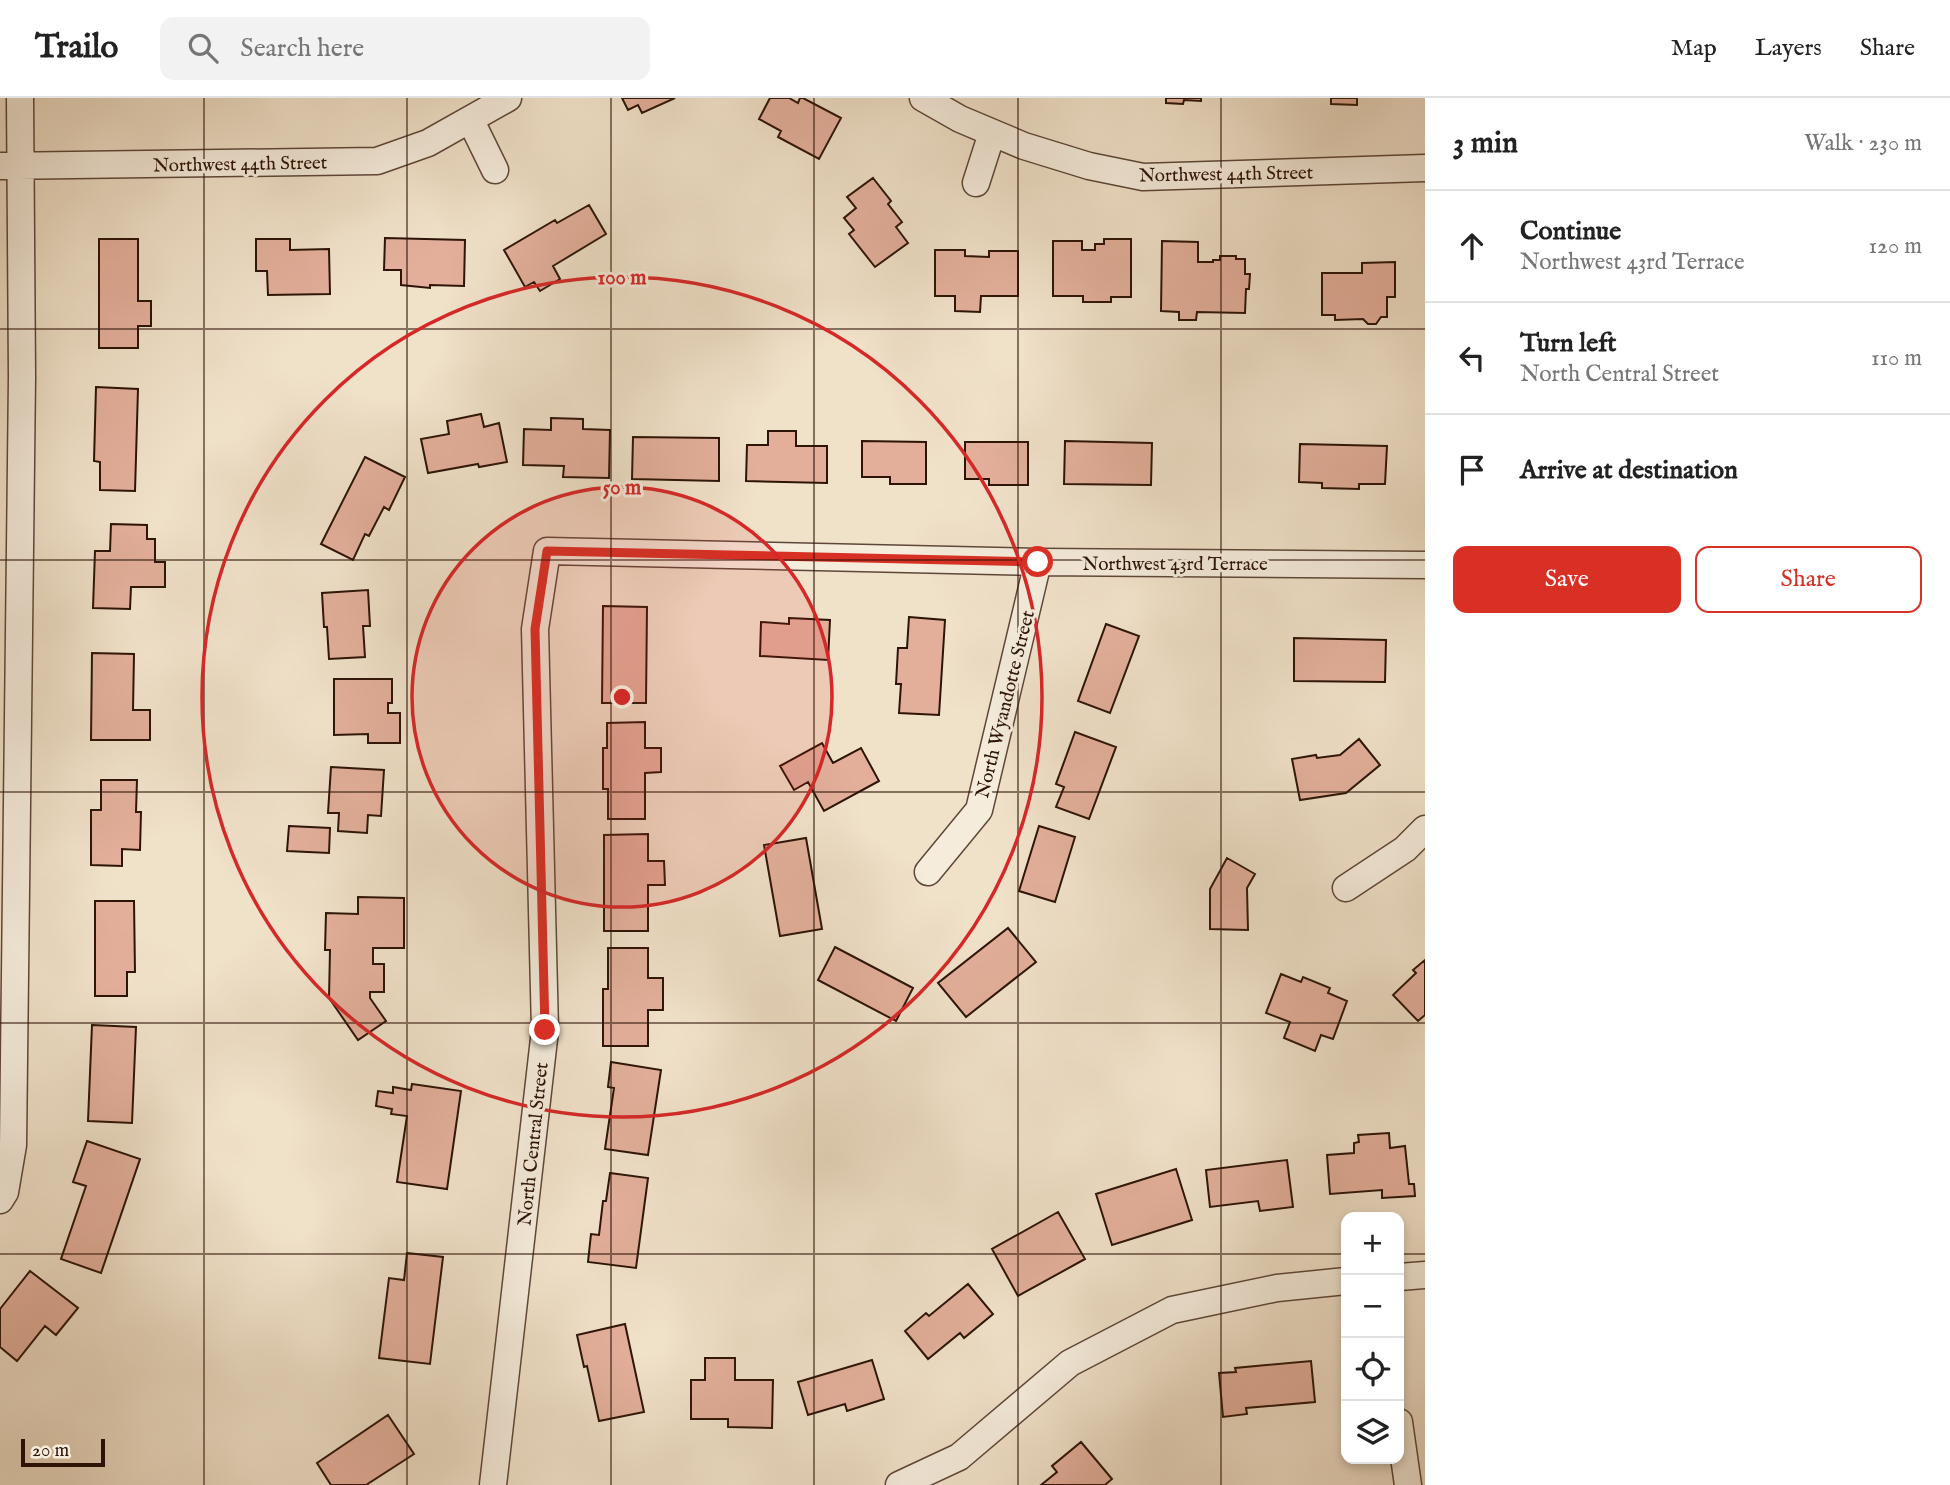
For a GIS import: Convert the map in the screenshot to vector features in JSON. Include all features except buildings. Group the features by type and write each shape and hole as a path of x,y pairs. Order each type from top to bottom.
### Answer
{"street":[{"path":"0,1200 5,1192 13,1145 8,965 10,166 20,98"},
{"name":"Northwest 44th Street","path":"10,166 377,161 428,143 508,98"},
{"name":"Northwest 44th Street","path":"923,98 1024,146 1089,166 1143,177 1425,168"},
{"path":"471,121 495,170"},
{"path":"976,183 992,133"},
{"name":"Northwest 43rd Terrace","path":"547,551 1038,562 1425,565"},
{"name":"North Central Street","path":"493,1485 545,1030 535,629 547,551"},
{"name":"North Wyandotte Street","path":"928,872 979,810 1038,562"},
{"path":"1346,888 1405,849 1425,829"},
{"path":"1404,1277 1425,1275"},
{"path":"899,1485 959,1457 1070,1363 1172,1310 1277,1288 1341,1282"},
{"path":"1404,1457 1408,1485"}],"route":[{"path":"545,1030 535,629 547,551 1038,562"}]}
